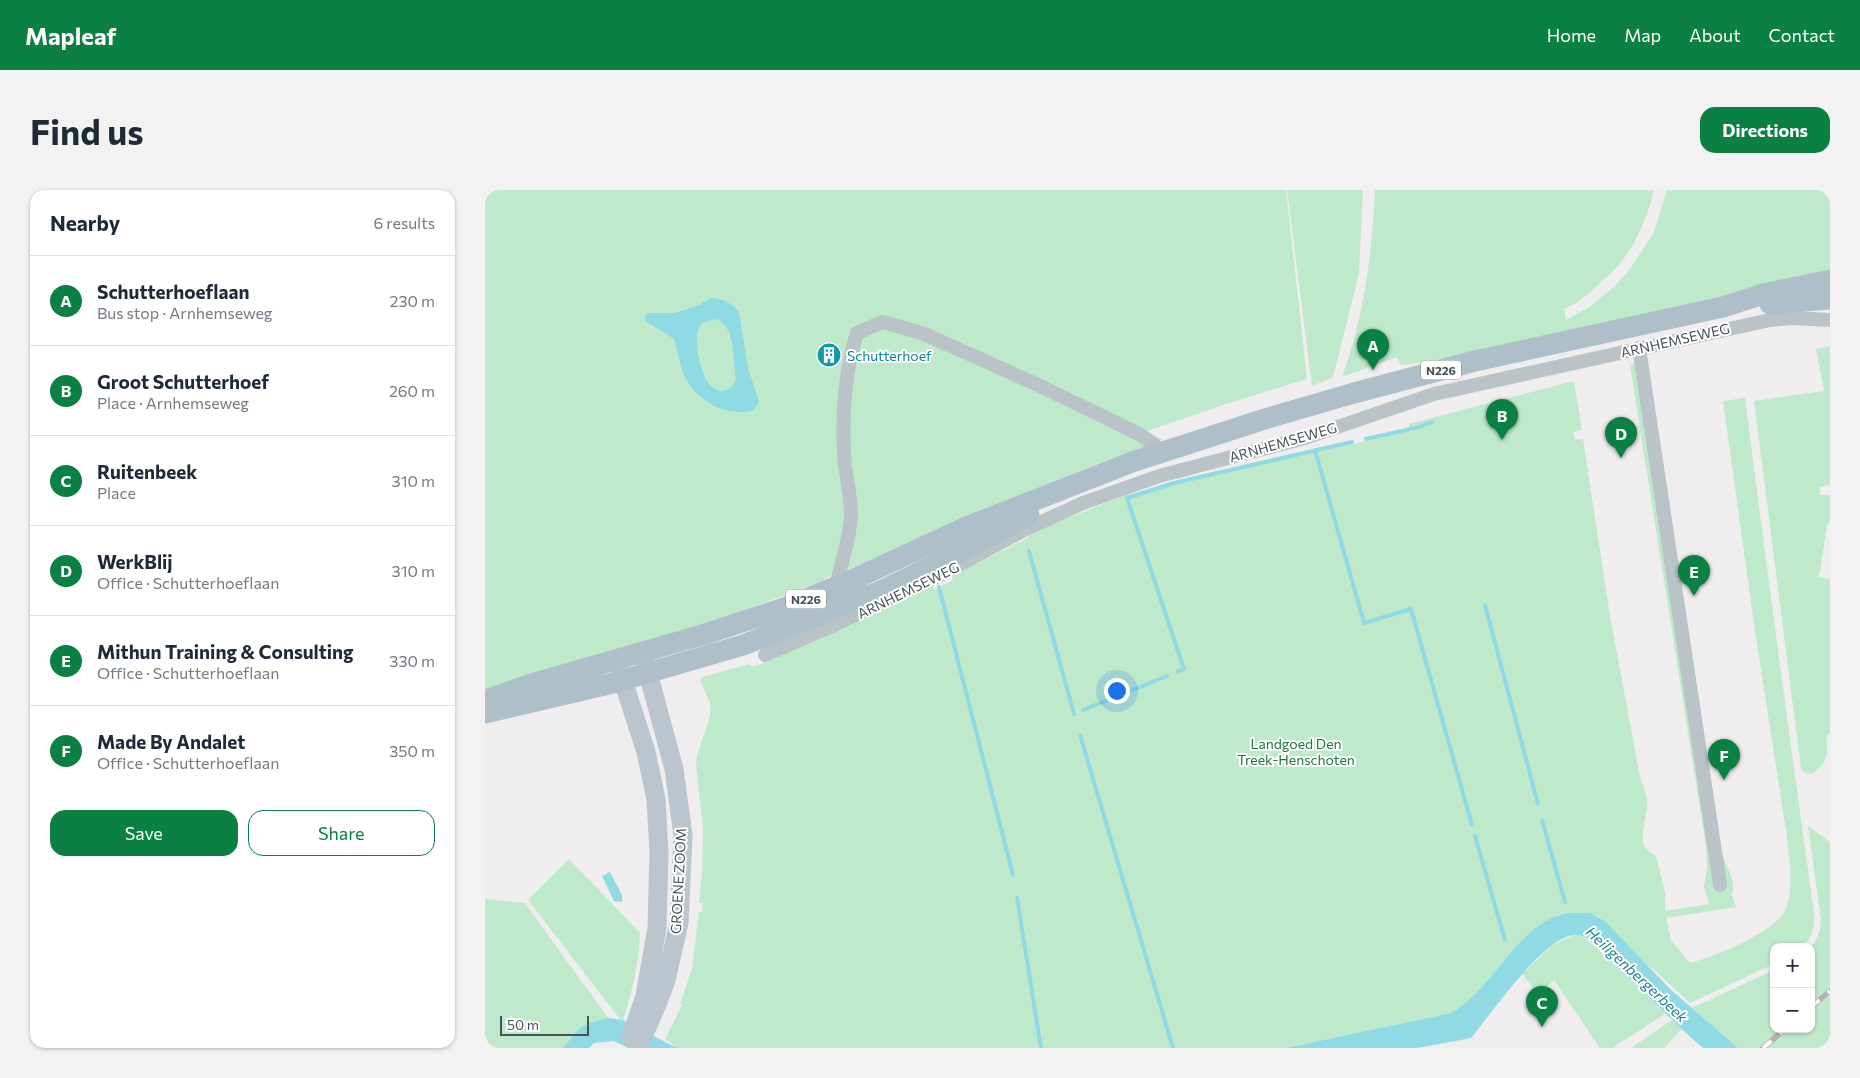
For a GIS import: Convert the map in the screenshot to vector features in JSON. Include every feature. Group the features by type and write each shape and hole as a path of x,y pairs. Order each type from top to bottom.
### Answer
{"main road":[{"name":"ARNHEMSEWEG","path":"485,700 531,684 701,635 787,607 964,528 1118,468 1268,418 1363,390 1475,362 1723,307 1763,294 1830,280"},
{"name":"ARNHEMSEWEG","path":"1723,307 1830,299"},
{"name":"ARNHEMSEWEG","path":"485,713 649,674 743,645 883,590 953,556 1118,468"},
{"name":"GROENE ZOOM","path":"627,1048 651,999 666,980 679,923 683,835 675,769 642,652"},
{"name":"GROENE ZOOM","path":"616,659 646,752 656,799 659,853 657,928 651,999 638,1048"}],"street":[{"name":"ARNHEMSEWEG","path":"765,654 841,622 940,575 1024,530 1066,511 1159,476 1308,437 1434,394 1770,320 1793,318 1830,320"},
{"path":"835,587 849,532 851,513 844,455 844,417 850,357 857,333 882,322 922,333 1036,384 1139,434 1164,452"},
{"path":"1639,348 1720,885"}],"green space":[{"path":"485,190 1286,190 1307,379 1147,431 1163,440 1144,445 1144,448 1112,458 1042,486 841,573 841,571 825,578 823,581 704,625 485,697"},
{"path":"1287,190 1363,190 1359,273 1333,377 1312,386"},
{"path":"1375,190 1654,190 1639,234 1627,254 1620,264 1590,293 1564,309 1566,320 1591,306 1616,285 1630,269 1654,232 1667,190 1830,190 1830,277 1461,358 1401,365 1397,357 1342,377 1356,331 1366,285 1372,238"},
{"path":"1830,346 1830,485 1820,487 1820,495 1830,495 1830,520 1827,526 1819,577 1830,579 1830,733 1826,736 1826,758 1821,766 1812,774 1805,773 1801,768 1754,401 1824,391 1816,349"},
{"name":"Landgoed Den Treek-Henschoten","path":"1647,361 1722,853 1732,879 1732,895 1736,907 1666,918 1671,940 1690,963 1715,955 1745,942 1772,925 1782,916 1789,898 1790,872 1787,837 1755,631 1723,401 1745,398 1814,913 1813,932 1806,943 1770,943 1770,966 1690,1003 1651,967 1652,970 1605,921 1590,913 1560,915 1538,927 1514,949 1470,1002 1451,1013 1286,1048 677,1048 665,1039 682,1005 680,1004 692,969 699,912 702,912 703,903 699,903 703,829 696,766 697,755 710,716 710,703 700,680 702,677 750,664 753,667 777,658 774,652 928,574 934,590 953,580 952,576 1028,538 1027,534 1124,496 1304,452 1305,455 1410,431 1409,424 1574,381 1582,430 1573,432 1575,440 1583,439 1610,616 1640,777 1647,797 1643,831 1644,846 1656,856 1665,893 1665,911 1709,904 1704,887 1707,867 1706,847 1630,365"},
{"path":"1808,826 1830,842 1830,1048 1738,1048 1692,1008 1770,972 1770,1033 1815,1033 1815,943 1813,943 1819,935 1821,920"},
{"path":"569,859 640,933 635,977 623,1020 620,1019 528,900"},
{"path":"485,899 525,903 608,1018 586,1024 562,1048 485,1048"},
{"path":"1574,935 1582,936 1595,946 1665,1014 1612,1048 1600,1048 1554,980 1538,994 1522,974 1553,945"},
{"path":"1672,1020 1682,1029 1664,1048 1631,1048"}],"water":[{"path":"711,298 719,299 730,304 739,312 748,368 759,402 752,410 744,412 731,411 722,409 704,400 685,378 674,339 646,321 645,315 647,313 675,313 699,305","holes":["715,319 722,323 730,336 736,379 732,386 726,390 718,390 711,386 701,368 697,347 698,330 702,323"]},
{"path":"610,872 622,895 622,902 614,901 602,876"},
{"name":"Heiligenbergerbeek","path":"1570,913 1590,913 1605,921 1670,989 1738,1048 1703,1048 1596,946 1583,936 1575,935 1563,938 1534,962 1504,995 1471,1038 1417,1048 1286,1048 1451,1013 1467,1002 1481,988 1520,942 1535,929 1551,919"},
{"path":"608,1018 623,1020 677,1048 628,1048 614,1041 594,1043 589,1048 562,1048 581,1027 588,1023"}],"waterway":[{"path":"1366,439 1419,427 1432,422"},
{"path":"1178,671 1184,669 1127,498 1174,483 1352,442"},
{"path":"1315,450 1364,623 1411,609 1472,825"},
{"path":"1029,551 1074,714"},
{"path":"939,587 1013,875"},
{"path":"1485,605 1538,804"},
{"path":"1083,710 1167,676"},
{"path":"1080,735 1173,1048"},
{"path":"1542,820 1565,902"},
{"path":"1475,836 1505,940"},
{"path":"1017,898 1041,1048"}],"railway":[{"path":"1815,1004 1830,991"},
{"path":"1763,1048 1780,1033"}],"place":[{"name":"Schutterhoef","path":"829,355"},
{"name":"Schutterhoeflaan","path":"1373,370"},
{"name":"Groot Schutterhoef","path":"1502,440"},
{"name":"WerkBlij","path":"1621,458"},
{"name":"Mithun Training & Consulting","path":"1694,596"},
{"name":"Made By Andalet","path":"1724,780"},
{"name":"Ruitenbeek","path":"1542,1027"}]}
